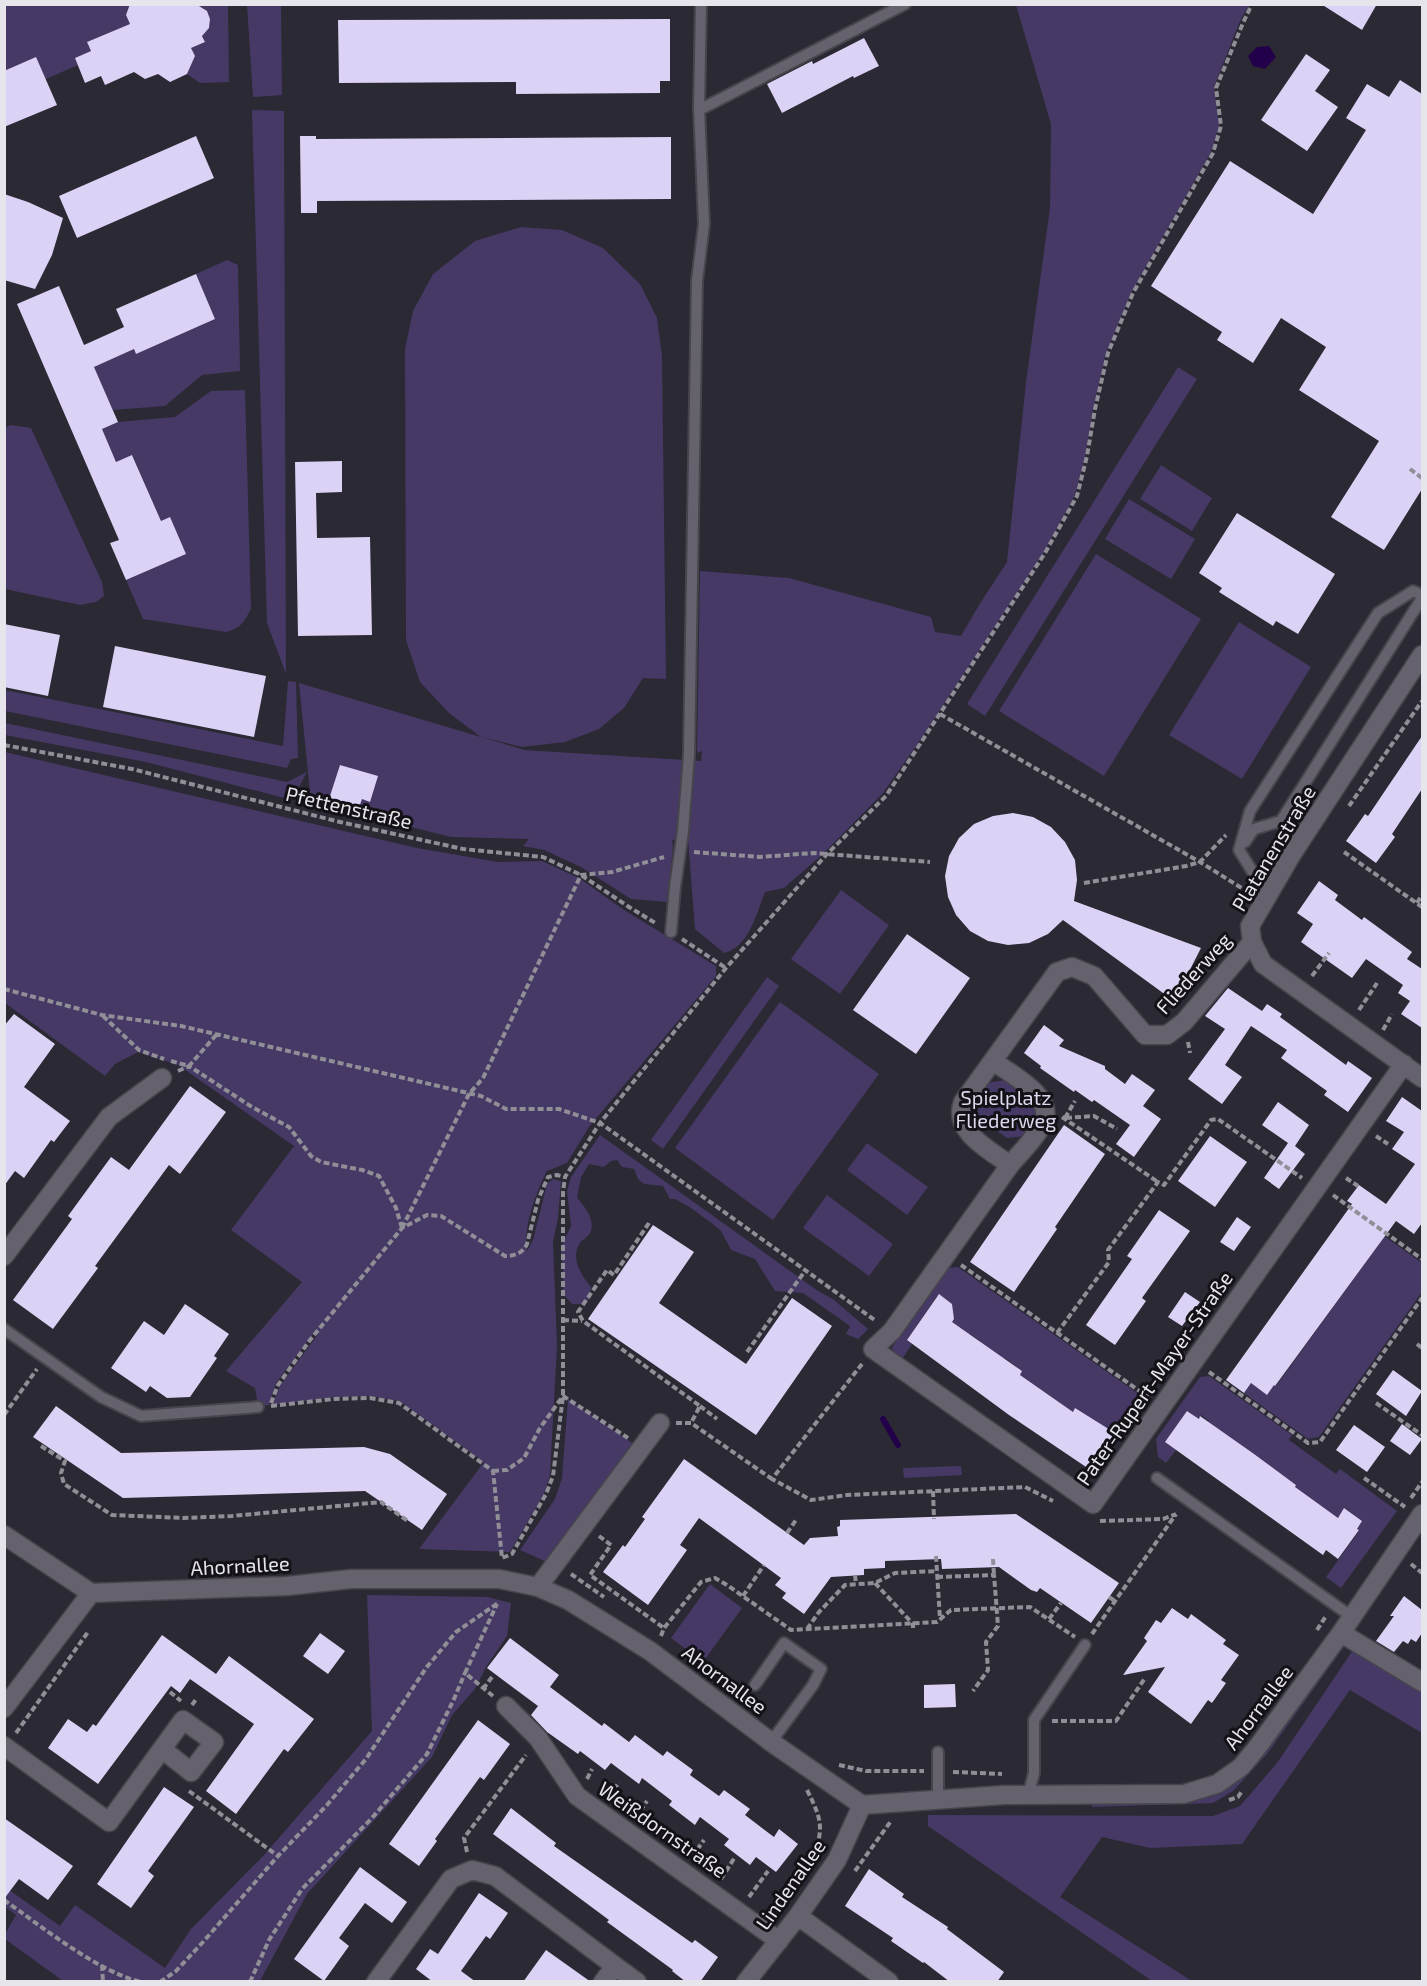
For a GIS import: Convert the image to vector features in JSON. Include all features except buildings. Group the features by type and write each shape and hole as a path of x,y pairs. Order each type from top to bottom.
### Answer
{"street":[{"name":"Platanenstraße","path":"1422,655 1250,926 1252,942 1263,964 1422,1078"},
{"name":"Fliederweg","path":"1010,1165 966,1131 961,1116 963,1102 1057,972 1072,967 1094,976 1145,1035 1167,1035 1184,1022 1252,942"},
{"path":"873,1349 891,1331 1044,1121 1046,1110 1037,1093 993,1061"},
{"name":"Pater-Rupert-Mayer-Straße","path":"873,1349 1093,1504 1404,1064"},
{"path":"4,1256 109,1117 162,1078"},
{"path":"538,1587 660,1423"},
{"name":"Ahornallee","path":"91,1593 287,1586 351,1579 499,1579 538,1587 568,1600 650,1651 771,1742 862,1805 1004,1796 1184,1794 1217,1784 1241,1767 1256,1749 1352,1617 1416,1513"},
{"path":"4,1535 91,1593 4,1708"},
{"path":"1341,1633 1422,1682"},
{"name":"Weißdornstraße","path":"506,1706 538,1738 576,1796 779,1941"},
{"path":"5,1747 109,1822 162,1749"},
{"name":"Lindenallee","path":"746,1982 798,1916 837,1860 862,1805"},
{"path":"376,1982 451,1879 472,1870 495,1876 637,1982"},
{"path":"798,1916 889,1982"},
{"path":"603,1982 615,1966"}],"lane":[{"path":"671,932 689,754 697,280 704,225 699,110 701,4"},
{"path":"699,110 900,6"},
{"path":"1239,850 1254,829 1281,821 1422,597 1413,591 1378,613 1250,812 1239,850 1268,895"},
{"path":"4,1329 101,1397 141,1416 258,1407"},
{"path":"1157,1478 1352,1617"},
{"path":"755,1685 784,1643 821,1669 813,1685 771,1742"},
{"path":"1028,1796 1034,1773 1034,1720 1085,1645"},
{"path":"938,1752 938,1801"}],"path":[{"path":"493,1471 502,1558 512,1554 546,1494 553,1476 563,1396 563,1192 565,1177 600,1123 726,968 826,855 886,796 1046,553 1077,496 1108,353 1133,293 1213,153 1221,126 1216,88 1252,4"},
{"path":"1410,469 1422,478"},
{"path":"940,714 1200,862 1268,895"},
{"name":"Pfettenstraße","path":"4,745 132,769 340,822 463,849 543,857 581,875 629,908 726,968"},
{"path":"1084,883 1200,862 1250,812"},
{"path":"563,1396 540,1428 524,1458 507,1470 493,1471 399,1404 370,1398 334,1398 270,1406 278,1385 310,1340 402,1228 469,1094 483,1078 581,875 612,872 680,851 760,857 813,853 930,862"},
{"path":"1344,852 1422,907"},
{"path":"1417,903 1422,895"},
{"path":"1299,991 1329,953"},
{"path":"1347,1025 1377,983"},
{"path":"4,989 102,1015 181,1026 481,1096 506,1109 559,1109 600,1123 891,1331"},
{"path":"102,1015 139,1050 189,1066 252,1107 289,1127 311,1156 321,1162 362,1170 379,1176 396,1208 402,1228"},
{"path":"189,1066 217,1034"},
{"path":"1065,1118 1075,1101"},
{"path":"1046,1110 1065,1118 1164,1185 1211,1120 1216,1118 1422,1259"},
{"path":"1065,1118 1094,1116 1118,1129"},
{"path":"402,1228 426,1215 441,1216 505,1256 514,1256 524,1250 527,1244 538,1200 548,1178 557,1175 565,1177"},
{"path":"1057,1333 1109,1262 1108,1250 1158,1182"},
{"path":"650,1223 614,1275 608,1270 597,1282 578,1312 583,1321 717,1419"},
{"path":"946,1254 1161,1407"},
{"path":"747,1352 805,1271"},
{"path":"1194,1362 1308,1443 1320,1442 1422,1298"},
{"path":"562,1320 583,1321"},
{"path":"1417,1344 1422,1348"},
{"path":"772,1479 873,1349"},
{"path":"4,1415 45,1358"},
{"path":"563,1396 641,1446"},
{"path":"1376,1403 1422,1435"},
{"path":"691,1424 700,1406"},
{"path":"660,1423 691,1424 772,1479 811,1500 847,1495 1025,1487 1054,1502"},
{"path":"41,1446 65,1461 61,1473 64,1484 112,1515 183,1518 232,1516 381,1502 409,1522"},
{"path":"1364,1478 1416,1513 1422,1482"},
{"path":"933,1491 933,1519"},
{"path":"651,1631 660,1638 664,1628 701,1582 715,1578 792,1630 913,1626 938,1622 951,1610 1030,1606 1085,1645 1187,1500"},
{"path":"1092,1522 1163,1519 1176,1514"},
{"path":"787,1533 796,1520"},
{"path":"611,1545 590,1575 664,1628"},
{"path":"936,1556 940,1619"},
{"path":"973,1691 988,1670 986,1642 998,1626 993,1559"},
{"path":"556,1563 613,1604"},
{"path":"743,1596 764,1566"},
{"path":"807,1629 819,1612 845,1585 874,1583 895,1573 937,1571"},
{"path":"855,1575 856,1584"},
{"path":"937,1577 994,1575"},
{"path":"874,1583 913,1626"},
{"path":"1109,1597 1115,1601"},
{"path":"160,1982 176,1971 196,1950 366,1759 426,1668 456,1632 498,1603 427,1754 372,1818 302,1889 269,1940 250,1982"},
{"path":"1048,1619 1061,1603"},
{"path":"1315,1633 1335,1604"},
{"path":"5,1747 93,1626"},
{"path":"465,1673 506,1706"},
{"path":"483,1689 492,1677"},
{"path":"1034,1720 1116,1721 1145,1678"},
{"path":"472,1870 464,1838 538,1738"},
{"path":"830,1761 837,1765 866,1771 1034,1773"},
{"path":"798,1783 807,1790 820,1818 819,1840 811,1867 824,1878"},
{"path":"1222,1803 1238,1797 1244,1789"},
{"path":"187,1790 278,1856"},
{"path":"854,1872 897,1814"},
{"path":"713,1892 735,1857"},
{"path":"739,1911 768,1871"},
{"path":"4,1900 64,1942 102,1965 128,1979 141,1982"},
{"path":"102,1965 103,1982"}],"green space":[{"path":"5,5 130,5 126,15 130,24 87,42 91,51 75,58 78,65 46,79 5,71"},
{"path":"189,5 228,5 229,82 200,83 187,74 195,56 191,48 205,42 202,34 209,28 210,19 203,8"},
{"path":"247,5 281,5 282,95 253,97"},
{"path":"1016,5 1249,5 1240,21 1214,87 1219,126 1211,152 1131,293 1106,353 1075,495 1044,552 883,793 824,853 784,888 765,892 746,937 733,950 724,953 695,929 688,839 672,840 667,902 631,899 581,867 544,850 523,846 529,839 451,837 311,802 299,683 481,737 449,713 420,682 406,640 405,349 413,311 433,274 475,241 521,227 562,230 603,248 640,284 657,318 662,356 666,679 643,678 624,708 599,729 565,742 522,747 482,737 524,750 701,761 702,751 697,753 700,571 789,578 931,617 935,632 961,636 1007,562 1026,382 1050,208 1051,124"},
{"path":"252,110 284,111 286,674 267,623"},
{"path":"227,260 238,265 240,371 202,375 165,406 113,410 94,367 134,349 136,354 215,319 196,274"},
{"path":"1178,367 1197,379 985,716 967,704"},
{"path":"245,390 251,609 242,624 226,632 143,619 126,580 186,554 170,518 161,521 133,456 116,462 102,429 118,422 175,417 211,391"},
{"path":"11,425 31,428 102,582 104,596 96,602 80,605 5,589 4,428"},
{"path":"1161,465 1212,498 1192,531 1140,499"},
{"path":"1129,499 1195,539 1171,579 1105,539"},
{"path":"1096,554 1201,619 1104,776 999,711"},
{"path":"1239,622 1311,667 1242,779 1169,735"},
{"path":"288,681 296,682 298,758 291,759 287,768 5,711 5,690 283,746"},
{"path":"5,723 287,782 307,772 292,800 146,762 5,735"},
{"path":"5,752 417,848 498,862 542,861 579,878 624,910 716,966 716,976 589,1127 567,1163 547,1171 535,1199 527,1232 527,1251 533,1240 547,1184 553,1179 561,1181 558,1218 553,1242 557,1346 550,1475 544,1494 510,1552 419,1549 484,1462 400,1401 370,1396 334,1397 272,1405 280,1386 318,1334 315,1331 276,1383 269,1405 258,1406 255,1388 226,1371 302,1282 231,1230 294,1146 178,1065 138,1052 115,1064 105,1076 5,1003"},
{"path":"841,890 889,925 840,994 791,959"},
{"path":"767,977 779,986 663,1149 651,1140"},
{"path":"780,1002 879,1074 773,1220 675,1148"},
{"name":"Spielplatz Fliederweg","path":"1005,1080 1035,1100 1038,1119 1025,1136 1007,1138 978,1117 975,1099 987,1083"},
{"path":"600,1135 818,1291 834,1300 868,1329 858,1339 846,1334 850,1326 803,1293 775,1291 755,1259 731,1250 721,1231 713,1224 688,1206 675,1199 670,1199 663,1186 644,1184 638,1179 634,1169 622,1167 617,1160 611,1161 604,1167 589,1164 581,1177 577,1198 589,1214 592,1223 589,1234 577,1249 576,1260 580,1272 591,1287 589,1299 584,1304 572,1304 563,1294 561,1255 562,1245 571,1226 567,1191 571,1177"},
{"path":"867,1143 928,1187 907,1215 847,1170"},
{"path":"827,1195 893,1244 869,1276 803,1228"},
{"path":"1363,1221 1422,1263 1422,1292 1319,1437 1308,1439 1244,1393 1251,1383 1267,1394 1274,1385 1276,1386 1379,1244"},
{"path":"958,1267 1140,1395 1142,1406 1089,1481 1072,1483 1081,1470 1086,1474 1114,1433 1075,1409 1073,1412 1020,1375 1022,1371 1005,1358 1002,1362 977,1346 980,1341 970,1334 967,1338 950,1325 955,1318 948,1313 952,1307 951,1303 941,1296 937,1296 907,1340 912,1344 900,1362 894,1357 892,1347 947,1268"},
{"path":"1209,1376 1292,1435 1289,1440 1336,1474 1340,1469 1397,1511 1341,1588 1326,1577 1359,1531 1357,1529 1362,1521 1345,1508 1338,1518 1292,1491 1296,1485 1232,1439 1206,1424 1209,1421 1201,1415 1199,1419 1188,1411 1165,1442 1176,1450 1166,1463 1158,1457 1156,1439 1200,1377"},
{"path":"568,1399 635,1445 547,1562 520,1550 555,1499 562,1478"},
{"path":"961,1466 962,1475 904,1478 903,1468"},
{"path":"710,1584 742,1608 703,1662 671,1638"},
{"path":"367,1595 487,1597 511,1603 507,1636 486,1667 475,1689 452,1715 432,1757 307,1894 260,1981 63,1981 5,1939 5,1934 16,1915 5,1907 5,1887 60,1926 75,1905 165,1968 191,1929 264,1855 372,1731"},
{"path":"1342,1641 1346,1644 1267,1754 1233,1791 1213,1803 1092,1807 1091,1798 1219,1788"},
{"path":"1353,1650 1422,1691 1422,1733 1350,1690 1242,1844 1150,1848 1102,1837 1060,1897 1192,1981 1152,1981 928,1826 928,1815 1213,1816 1240,1806 1277,1763"}],"shaded area":[{"path":"1269,46 1276,57 1265,69 1253,66 1248,56 1257,47"}],"waterway":[{"path":"883,1419 898,1445"}]}
